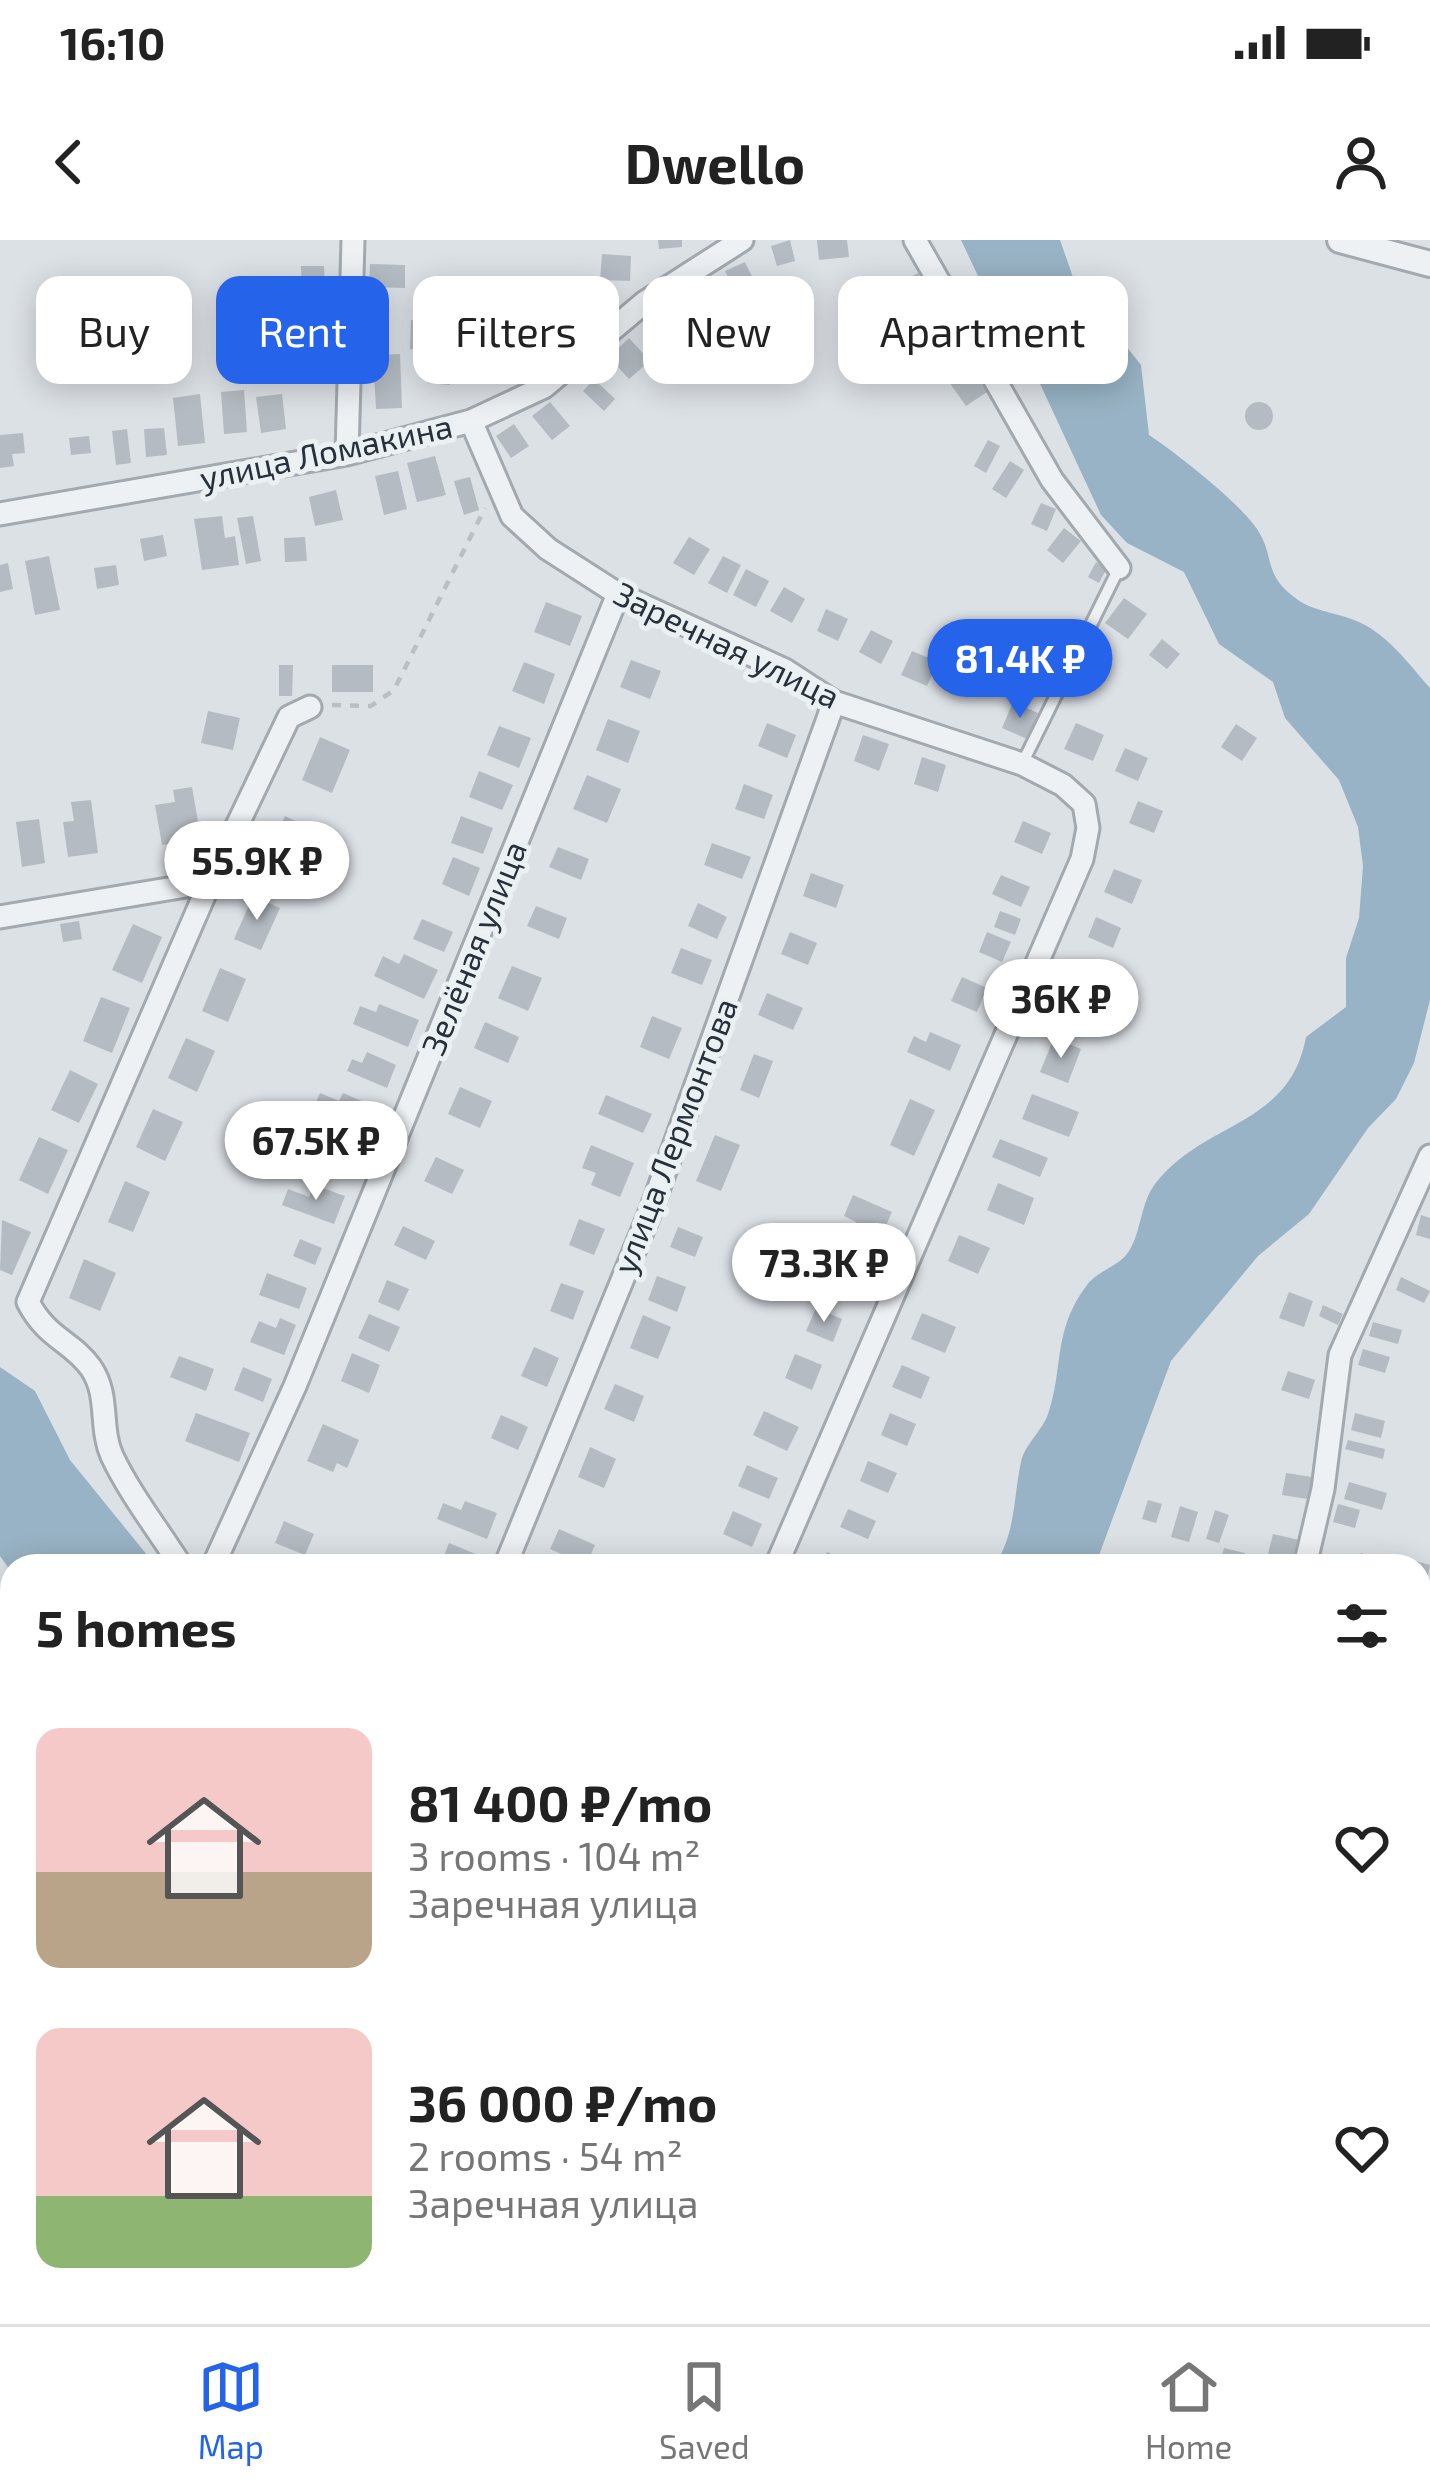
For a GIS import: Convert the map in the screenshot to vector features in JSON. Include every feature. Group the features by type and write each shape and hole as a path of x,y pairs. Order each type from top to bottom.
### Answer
{"street":[{"path":"347,454 353,240"},
{"name":"улица Ломакина","path":"0,514 347,454 471,422 544,387 645,302 742,240"},
{"path":"915,240 1041,462 1119,568"},
{"path":"1340,240 1430,265"},
{"name":"Заречная улица","path":"471,422 512,516 548,549 618,594 785,670 834,702 1022,764 1063,785 1084,804 1088,828 1082,859 781,1554"},
{"name":"Зелёная улица","path":"219,1554 296,1387 618,594"},
{"name":"улица Лермонтова","path":"510,1554 651,1210 834,702"},
{"path":"174,1554 114,1460 106,1438 104,1395 88,1364 42,1329 28,1302 210,882 289,717 310,706"},
{"path":"0,917 210,882"},
{"path":"1308,1554 1323,1490 1340,1355 1430,1156"}],"lane":[{"path":"1022,764 1119,568"}],"path":[{"path":"310,706 371,706 394,690 488,503"}],"water":[{"path":"961,240 1060,240 1073,276 978,276"},
{"path":"1128,349 1141,365 1149,435 1241,510 1264,543 1284,589 1308,605 1376,632 1430,688 1430,1000 1414,1063 1396,1099 1368,1128 1309,1214 1258,1256 1171,1361 1099,1554 1001,1554 1023,1455 1048,1414 1063,1334 1076,1302 1092,1280 1129,1251 1155,1184 1197,1147 1264,1107 1297,1067 1306,1037 1346,1007 1346,958 1359,918 1363,866 1358,827 1339,780 1285,718 1273,682 1219,644 1184,572 1127,543 1101,515 1040,384 1128,384"},
{"path":"0,1367 35,1391 70,1460 146,1554 0,1554"}],"building":[{"path":"658,240 682,240 682,247 659,249"},
{"path":"790,240 795,261 777,266 771,246"},
{"path":"817,240 847,240 849,257 819,260"},
{"path":"602,254 631,256 630,281 600,276"},
{"path":"745,262 752,276 728,276 725,271"},
{"path":"370,264 405,265 405,288 389,288 389,276 369,276"},
{"path":"301,266 324,266 324,276 301,276"},
{"path":"629,338 643,353 643,367 629,379 619,368 619,348"},
{"path":"389,354 400,354 402,408 376,409 375,384 389,384"},
{"path":"589,384 599,384 615,399 604,411 583,391"},
{"path":"950,384 981,384 987,392 966,406"},
{"path":"244,390 247,432 224,434 221,392"},
{"path":"200,394 205,443 178,446 173,398"},
{"path":"282,394 286,429 261,433 256,397"},
{"path":"550,402 570,426 552,440 532,416"},
{"path":"1259,402 1269,406 1273,416 1269,426 1259,430 1249,426 1245,416 1249,406"},
{"path":"514,424 529,446 511,458 496,436"},
{"path":"164,428 167,455 146,457 144,429"},
{"path":"127,429 131,463 116,465 112,431"},
{"path":"23,433 25,453 12,454 14,466 0,468 0,435"},
{"path":"89,436 91,453 71,455 69,438"},
{"path":"988,440 1000,446 986,473 974,466"},
{"path":"435,456 446,495 417,502 407,463"},
{"path":"1010,461 1024,470 1006,498 992,489"},
{"path":"398,471 407,509 384,515 375,476"},
{"path":"470,477 479,510 464,515 454,481"},
{"path":"336,490 343,520 315,526 309,497"},
{"path":"1041,503 1056,509 1047,531 1031,524"},
{"path":"222,516 225,538 235,536 239,565 202,570 194,519"},
{"path":"253,516 261,561 246,564 237,518"},
{"path":"1064,528 1081,541 1063,563 1047,550"},
{"path":"163,535 167,556 144,561 140,539"},
{"path":"305,537 307,561 285,562 284,538"},
{"path":"689,537 710,549 694,575 673,563"},
{"path":"49,556 60,610 35,615 25,561"},
{"path":"723,556 741,565 727,593 708,583"},
{"path":"1096,562 1107,568 1099,583 1088,577"},
{"path":"8,563 13,589 0,592 0,565"},
{"path":"116,565 119,585 97,589 94,568"},
{"path":"746,569 769,581 756,607 733,595"},
{"path":"784,587 805,599 792,623 770,611"},
{"path":"1124,598 1147,614 1128,639 1105,623"},
{"path":"546,602 582,616 570,646 534,632"},
{"path":"826,609 848,619 838,641 817,631"},
{"path":"871,630 893,641 881,664 859,652"},
{"path":"1162,639 1180,654 1167,669 1149,655"},
{"path":"912,651 938,662 927,686 901,675"},
{"path":"631,660 661,671 650,699 620,687"},
{"path":"524,662 555,674 544,704 512,691"},
{"path":"279,665 293,665 292,696 279,696"},
{"path":"332,665 373,665 373,692 332,692"},
{"path":"1013,702 1038,713 1027,739 1002,728"},
{"path":"208,711 240,718 233,750 201,743"},
{"path":"608,719 640,731 628,763 596,750"},
{"path":"767,723 796,735 787,758 758,746"},
{"path":"1076,723 1104,735 1093,761 1064,749"},
{"path":"1236,724 1257,738 1242,761 1221,747"},
{"path":"499,726 531,738 519,768 487,755"},
{"path":"863,735 889,744 879,771 854,761"},
{"path":"320,737 350,750 332,793 302,780"},
{"path":"1125,748 1148,758 1138,781 1115,771"},
{"path":"922,757 946,765 938,792 914,784"},
{"path":"479,771 513,785 502,810 469,797"},
{"path":"587,775 621,789 607,823 573,809"},
{"path":"744,784 773,795 764,819 735,809"},
{"path":"192,787 201,839 162,845 155,805 175,802 173,790"},
{"path":"91,800 98,853 68,857 63,822 74,821 71,802"},
{"path":"1138,801 1163,811 1154,833 1129,823"},
{"path":"285,816 313,830 295,869 267,856"},
{"path":"461,816 493,828 483,854 451,843"},
{"path":"39,819 45,863 22,867 16,822"},
{"path":"1023,821 1051,833 1042,854 1014,842"},
{"path":"712,843 751,857 742,879 704,865"},
{"path":"558,847 589,859 581,880 549,867"},
{"path":"453,857 480,868 469,896 442,884"},
{"path":"1114,869 1142,880 1132,904 1104,892"},
{"path":"811,873 844,885 836,908 803,896"},
{"path":"1001,875 1030,887 1021,907 992,894"},
{"path":"253,896 280,908 261,950 234,939"},
{"path":"698,903 727,917 717,939 688,926"},
{"path":"536,906 567,918 559,939 527,926"},
{"path":"1000,911 1021,919 1015,935 994,927"},
{"path":"1096,917 1121,928 1113,948 1088,937"},
{"path":"422,919 453,932 444,952 413,939"},
{"path":"79,921 82,939 63,942 60,924"},
{"path":"133,924 162,937 142,983 112,970"},
{"path":"790,932 817,943 808,965 781,954"},
{"path":"987,932 1011,942 1002,962 979,952"},
{"path":"681,948 712,960 702,985 671,973"},
{"path":"404,954 438,970 424,999 374,976 383,956 399,964"},
{"path":"1082,962 1112,974 1104,994 1075,982"},
{"path":"512,966 542,978 528,1011 498,998"},
{"path":"220,968 246,979 228,1022 202,1011"},
{"path":"962,977 987,988 977,1012 951,1001"},
{"path":"767,993 803,1008 793,1030 758,1015"},
{"path":"1069,993 1097,1003 1088,1026 1060,1015"},
{"path":"101,997 130,1008 112,1053 83,1041"},
{"path":"379,1004 419,1020 408,1047 353,1024 360,1006 376,1012"},
{"path":"652,1016 682,1028 669,1059 640,1047"},
{"path":"485,1022 519,1037 508,1063 474,1048"},
{"path":"930,1032 961,1045 950,1071 907,1052 914,1036 926,1042"},
{"path":"186,1038 215,1051 197,1092 168,1078"},
{"path":"1054,1038 1081,1049 1068,1083 1040,1072"},
{"path":"367,1052 396,1065 387,1088 347,1071 352,1059 362,1063"},
{"path":"754,1054 773,1061 759,1098 740,1090"},
{"path":"70,1070 98,1084 79,1123 51,1110"},
{"path":"460,1087 492,1101 480,1128 448,1114"},
{"path":"320,1093 339,1101 343,1093 380,1109 370,1133 313,1109"},
{"path":"1032,1094 1079,1112 1069,1137 1022,1119"},
{"path":"606,1095 652,1114 643,1133 598,1114"},
{"path":"910,1099 935,1110 914,1156 890,1145"},
{"path":"153,1109 183,1122 165,1161 136,1147"},
{"path":"288,1133 323,1147 327,1138 361,1151 351,1177 281,1149"},
{"path":"715,1135 740,1145 721,1191 696,1181"},
{"path":"39,1137 68,1150 48,1194 19,1180"},
{"path":"1000,1139 1048,1158 1040,1177 992,1157"},
{"path":"591,1145 634,1163 620,1197 591,1185 596,1173 582,1168"},
{"path":"436,1157 464,1170 452,1194 424,1181"},
{"path":"125,1181 150,1192 133,1232 108,1222"},
{"path":"998,1183 1034,1198 1024,1225 987,1210"},
{"path":"314,1185 345,1196 334,1224 282,1205 288,1189 309,1197"},
{"path":"853,1195 892,1212 879,1241 853,1230 856,1222 844,1216"},
{"path":"1421,1215 1430,1218 1430,1239 1416,1235"},
{"path":"579,1219 605,1229 594,1255 569,1245"},
{"path":"2,1220 31,1232 12,1275 0,1270"},
{"path":"403,1226 435,1241 426,1260 394,1245"},
{"path":"678,1227 703,1237 695,1257 670,1247"},
{"path":"959,1235 990,1248 978,1274 948,1261"},
{"path":"300,1239 322,1248 315,1265 293,1256"},
{"path":"838,1240 872,1255 860,1284 836,1274 839,1267 828,1262"},
{"path":"84,1259 116,1273 100,1311 69,1298"},
{"path":"267,1273 307,1288 299,1309 259,1295"},
{"path":"657,1276 686,1287 677,1312 648,1300"},
{"path":"1401,1277 1430,1291 1424,1303 1396,1290"},
{"path":"387,1280 409,1289 399,1311 378,1302"},
{"path":"561,1283 584,1291 573,1320 550,1311"},
{"path":"1289,1292 1313,1301 1304,1327 1279,1318"},
{"path":"1323,1305 1343,1314 1338,1325 1319,1316"},
{"path":"816,1308 842,1319 833,1342 806,1331"},
{"path":"922,1313 956,1327 945,1353 911,1339"},
{"path":"369,1314 400,1327 389,1352 358,1338"},
{"path":"643,1315 671,1327 658,1359 630,1348"},
{"path":"280,1318 296,1325 284,1355 250,1342 259,1321 276,1328"},
{"path":"1373,1322 1402,1330 1398,1344 1369,1336"},
{"path":"534,1347 559,1358 547,1387 521,1376"},
{"path":"1363,1349 1390,1357 1385,1373 1358,1365"},
{"path":"352,1353 380,1365 369,1393 341,1381"},
{"path":"795,1354 822,1365 812,1390 785,1378"},
{"path":"179,1356 214,1369 206,1391 170,1377"},
{"path":"902,1365 930,1377 921,1399 892,1387"},
{"path":"243,1367 272,1379 263,1402 234,1390"},
{"path":"1288,1371 1315,1380 1309,1399 1281,1390"},
{"path":"615,1384 644,1396 634,1422 604,1409"},
{"path":"764,1411 799,1427 787,1451 753,1435"},
{"path":"196,1413 250,1433 239,1462 185,1441"},
{"path":"890,1413 916,1424 907,1446 881,1435"},
{"path":"1355,1413 1385,1421 1381,1438 1351,1430"},
{"path":"501,1415 528,1427 518,1450 491,1438"},
{"path":"323,1424 359,1440 347,1468 337,1463 333,1472 307,1461"},
{"path":"1348,1440 1385,1449 1383,1459 1345,1449"},
{"path":"590,1447 616,1459 604,1488 578,1477"},
{"path":"868,1461 897,1473 888,1493 860,1481"},
{"path":"747,1465 778,1478 769,1499 738,1486"},
{"path":"1286,1473 1312,1477 1308,1499 1282,1495"},
{"path":"1349,1482 1387,1493 1382,1510 1344,1499"},
{"path":"1148,1500 1162,1504 1156,1523 1142,1519"},
{"path":"465,1501 497,1513 487,1539 437,1519 443,1503 461,1510"},
{"path":"1338,1504 1360,1510 1355,1528 1333,1522"},
{"path":"1180,1506 1198,1512 1189,1542 1171,1537"},
{"path":"848,1509 876,1521 868,1539 840,1527"},
{"path":"1215,1510 1229,1515 1219,1543 1206,1539"},
{"path":"733,1511 762,1524 752,1547 723,1534"},
{"path":"284,1521 314,1534 305,1554 275,1543"},
{"path":"559,1529 595,1545 591,1554 550,1549"},
{"path":"1273,1534 1299,1540 1296,1554 1268,1554"},
{"path":"449,1543 476,1554 445,1554"}]}
